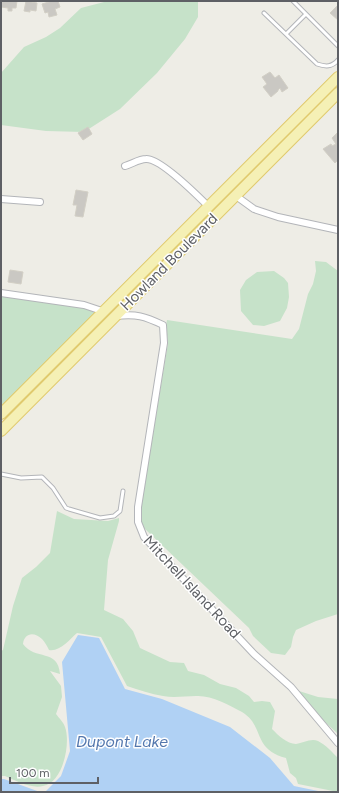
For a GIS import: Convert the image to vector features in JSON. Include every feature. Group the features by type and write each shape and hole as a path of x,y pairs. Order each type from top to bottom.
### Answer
{"main road":[{"name":"Howland Boulevard","path":"1,414 338,77"},
{"name":"Howland Boulevard","path":"1,431 338,93"}],"street":[{"path":"125,166 145,159 153,160 170,172 209,207"},
{"path":"236,196 254,209 278,217 338,230"},
{"path":"1,199 40,202"},
{"path":"1,293 84,305 115,316"},
{"name":"Mitchell Island Road","path":"115,316 134,314 163,325 164,343 138,507 138,522 144,537 254,654 291,687 338,743"}],"lane":[{"path":"293,1 338,46"},
{"path":"264,13 317,64 325,67 334,65 338,60"},
{"path":"286,34 306,14"},
{"path":"1,474 21,478 42,477 55,491 66,508 100,518 114,516 120,511 123,491"}],"green space":[{"path":"108,1 198,1 198,17 185,39 157,73 120,109 84,132 46,131 1,125 1,73 24,47 46,37 60,28 81,8"},
{"path":"315,261 326,262 338,271 338,614 316,621 296,630 291,647 285,655 271,653 253,636 249,628 144,528 141,522 141,507 168,343 166,326 167,320 292,339 299,329 308,294 313,284 316,271"},
{"path":"274,271 288,283 289,297 287,308 280,321 264,326 253,325 241,311 240,290 246,280 257,272"},
{"path":"1,296 84,307 98,313 1,410"},
{"path":"57,511 74,519 108,521 119,518 108,560 104,610 123,619 133,631 140,648 170,662 184,663 188,671 204,675 220,684 236,688 249,696 254,702 270,702 275,711 272,729 286,741 296,744 315,740 326,747 338,758 338,792 298,784 296,778 290,773 286,758 275,754 268,749 249,718 231,706 208,697 167,697 127,686 101,637 77,633 61,647 53,650 49,650 39,636 33,634 25,637 23,644 28,649 55,661 60,674 50,671 61,686 62,697 56,714 63,722 67,734 64,761 56,778 50,783 38,787 1,776 1,651 3,650 13,606 22,578 50,553"},
{"path":"299,691 318,697 338,699 338,734 324,721"}],"water":[{"name":"Dupont Lake","path":"78,635 99,638 125,689 162,699 230,727 270,758 294,786 323,792 45,792 61,776 70,751 62,662"},
{"path":"1,779 4,779 40,792 1,792"}],"building":[{"path":"2,1 17,1 16,8 12,8 12,11 8,11 8,8 1,7"},
{"path":"26,1 37,3 36,11 24,11"},
{"path":"58,1 60,7 55,9 57,15 49,17 48,12 45,13 42,4"},
{"path":"338,5 338,20 330,13"},
{"path":"270,72 275,78 279,75 288,88 282,92 280,88 271,97 263,87 267,84 262,77"},
{"path":"88,127 92,134 83,140 78,133"},
{"path":"337,133 338,160 335,163 323,149 331,144 332,146 336,144 332,138"},
{"path":"76,190 88,192 83,217 75,216 77,205 73,205"},
{"path":"10,270 23,272 21,284 8,282"}]}
